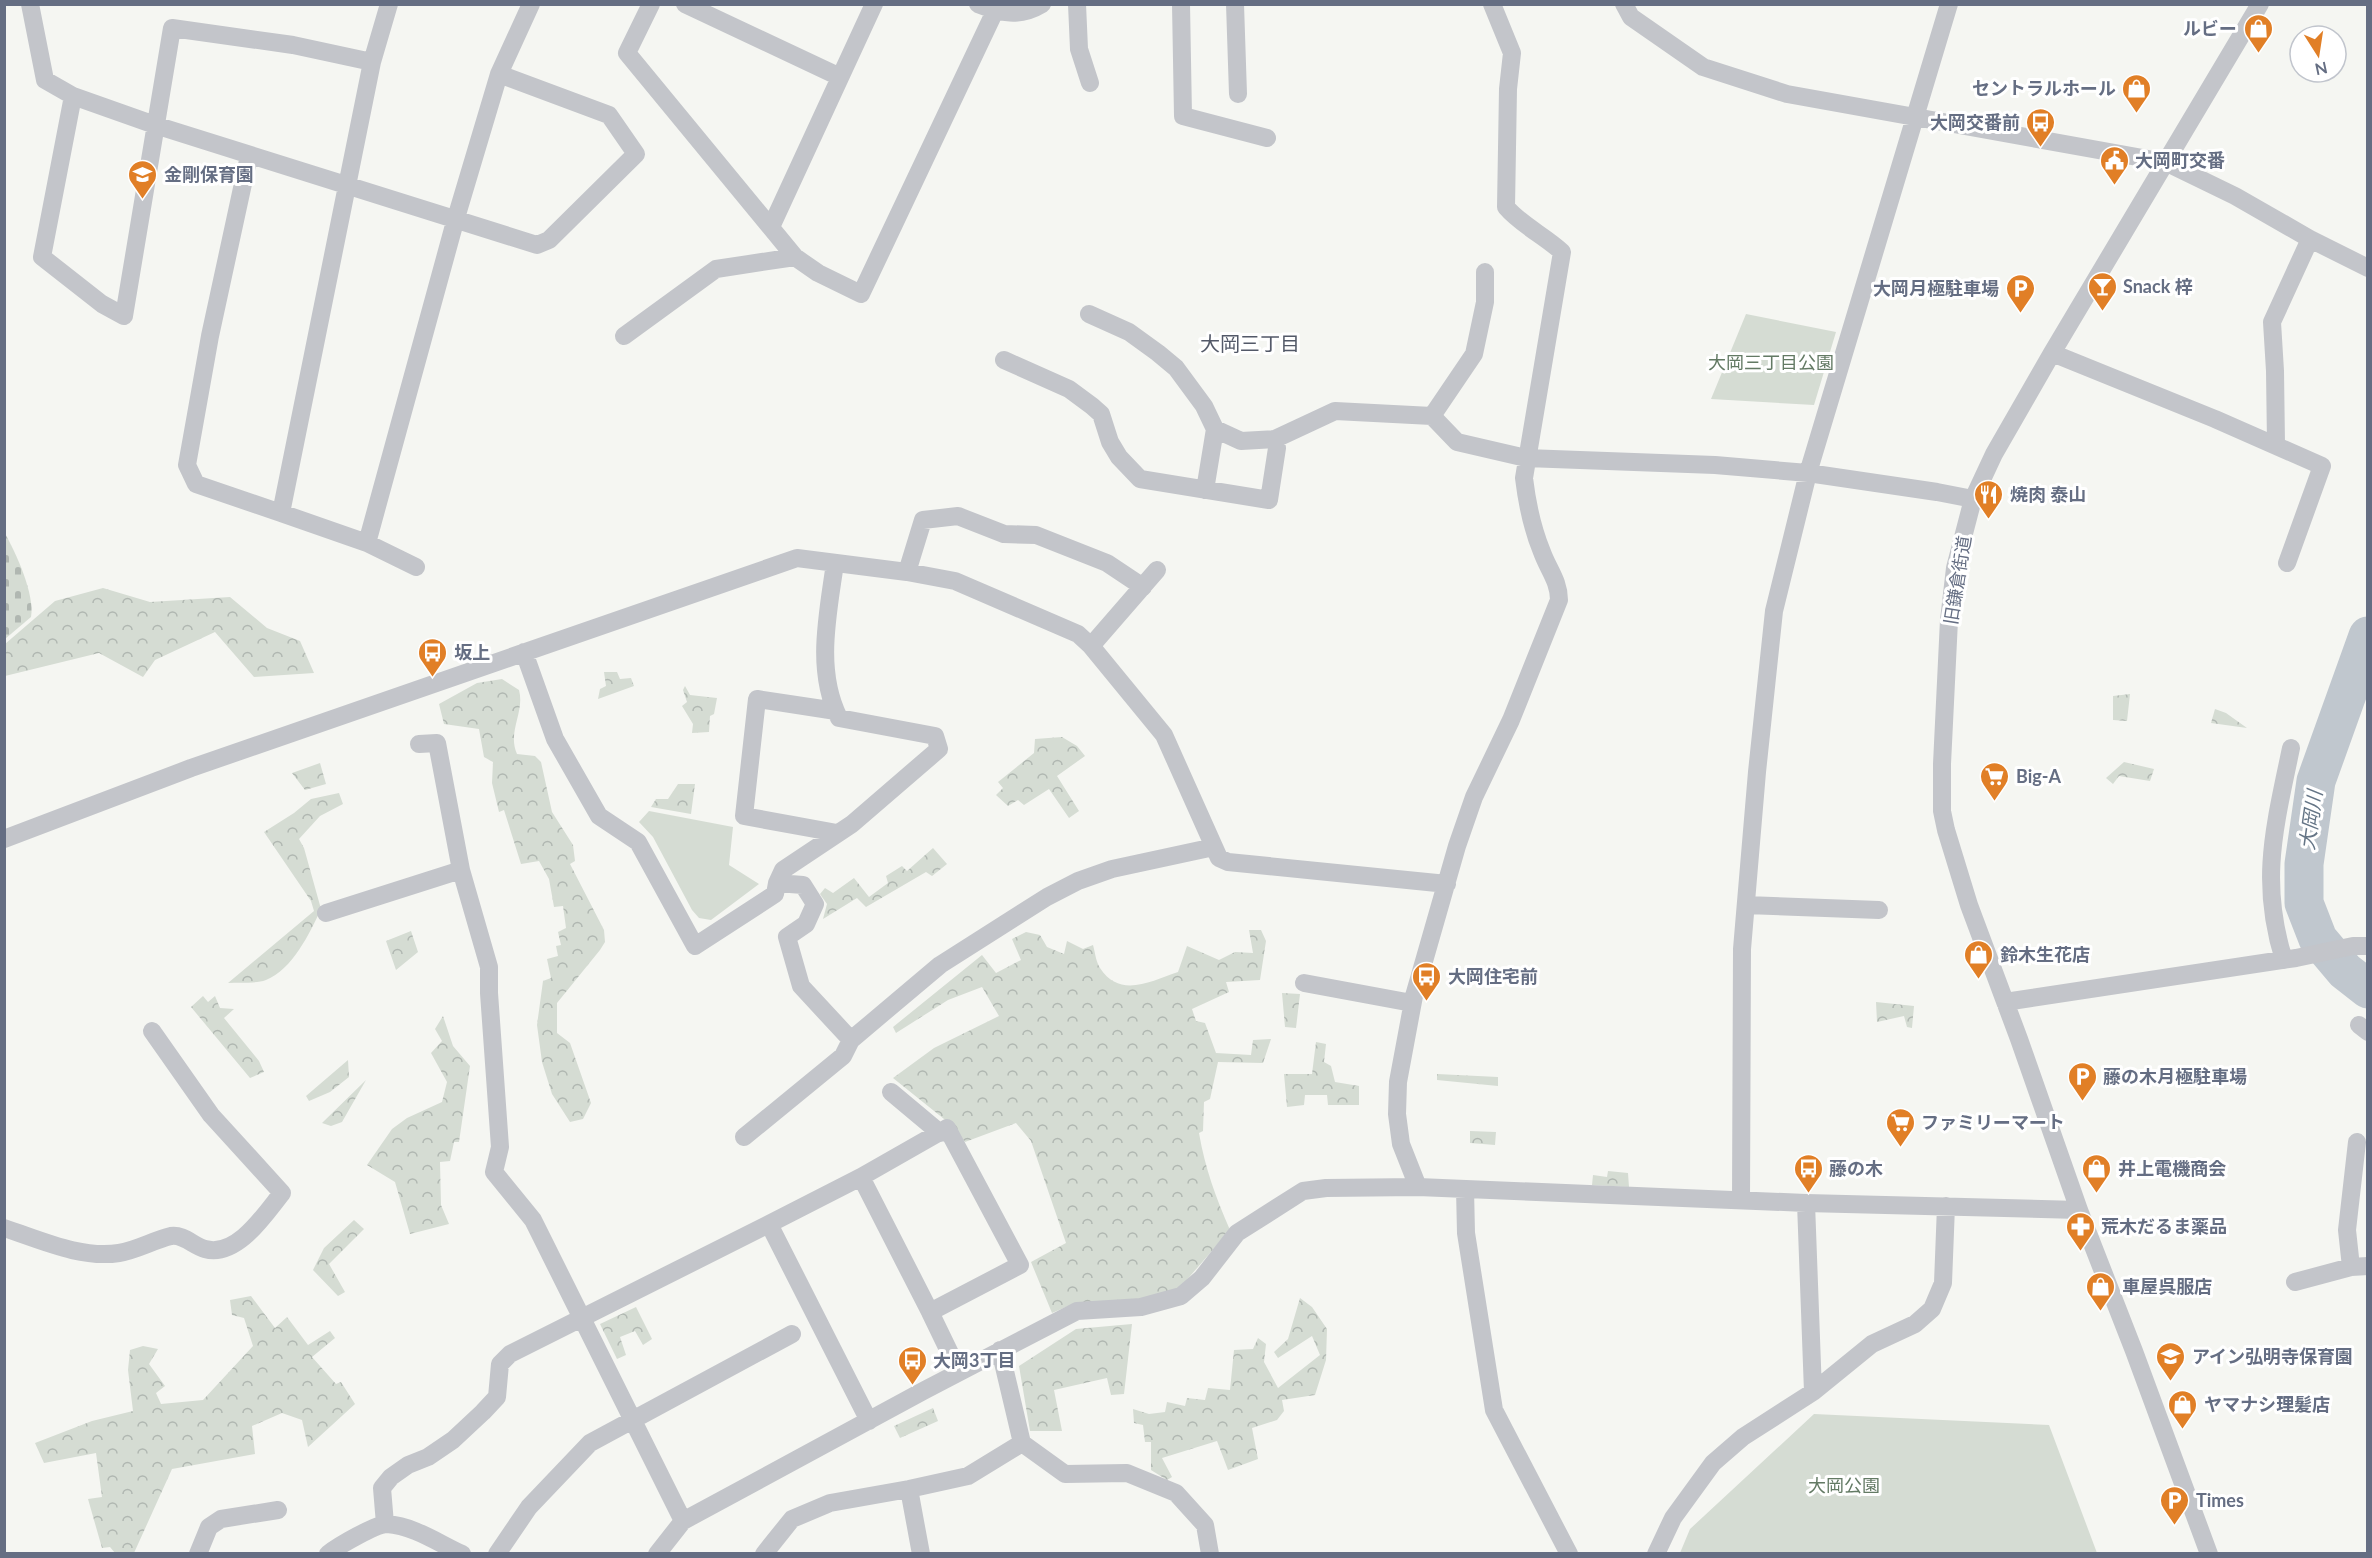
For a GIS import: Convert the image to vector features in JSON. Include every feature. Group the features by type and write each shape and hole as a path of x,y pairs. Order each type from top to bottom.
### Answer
{"street":[{"path":"30,4 45,80 73,96 249,156 346,184 537,245 549,240 636,154 609,115 499,74"},
{"path":"281,513 346,184 372,62 389,4"},
{"path":"366,543 456,218 499,74 531,4"},
{"path":"651,4 627,53 795,257 818,273 861,294 986,8 1013,15 1031,11 1042,4"},
{"path":"685,4 840,76"},
{"path":"771,227 874,4"},
{"path":"1077,4 1079,49 1089,83"},
{"path":"1181,4 1183,116 1267,138"},
{"path":"1235,4 1238,94"},
{"path":"1418,1187 1401,1144 1397,1114 1398,1082 1412,1003 1474,797 1511,720 1559,600 1559,590 1542,554 1526,501 1524,478 1562,252 1546,237 1514,217 1506,207 1508,88 1512,53 1492,4"},
{"path":"1624,4 1630,17 1703,67 1787,94 2165,162 2235,196 2310,239 2367,268"},
{"path":"1741,1200 1742,949 1774,611 1808,473 1948,4"},
{"name":"旧鎌倉街道","path":"2210,1554 2079,1210 1969,905 1942,811 1942,764 1949,620 1955,568 1973,500 1994,454 2052,353 2260,4"},
{"path":"73,96 42,257 102,304 124,316 172,28 293,45 372,62"},
{"path":"249,156 210,336 187,465 196,484 366,543 416,567"},
{"path":"2276,444 2276,371 2272,322 2310,239"},
{"path":"624,336 716,268 795,257"},
{"path":"1432,416 1474,354 1485,302 1485,273"},
{"path":"1089,314 1129,332 1176,368 1204,406 1215,429 1205,490"},
{"path":"2052,353 2276,444 2322,466 2287,563"},
{"path":"1004,360 1069,389 1092,406 1101,414 1110,442 1119,458 1140,479 1269,500 1278,448 1275,438"},
{"path":"1215,429 1241,441 1275,438 1335,411 1432,416 1456,442 1526,458 1715,465 1808,473 1937,492 1973,500"},
{"path":"906,572 923,520 958,516 1004,534 1036,536 1107,563 1143,587"},
{"path":"4,839 190,768 797,558 906,572 955,581 1078,634 1164,735 1219,858 1228,862 1447,884"},
{"path":"524,652 555,740 599,816 638,842 695,946 775,894 783,870 852,824 939,749 936,736 839,718 831,702 824,644 835,562"},
{"path":"1090,646 1157,570"},
{"path":"836,711 757,699 744,816 837,833"},
{"path":"419,744 438,743 461,870 489,967 500,1148 494,1172 533,1220 683,1521"},
{"path":"2290,959 2274,930 2270,879 2272,843 2291,748"},
{"path":"744,1137 843,1056 851,1041 940,965 1047,897 1078,881 1112,869 1214,847"},
{"path":"326,913 461,870"},
{"path":"777,883 802,885 815,903 806,924 787,937 801,986 851,1041"},
{"path":"1746,904 1879,910"},
{"path":"2005,1002 2290,959 2360,946"},
{"path":"1304,983 1412,1003"},
{"path":"4,1228 93,1255 121,1253 174,1235 196,1243 204,1249 217,1249 243,1239 282,1193 212,1115 152,1031"},
{"path":"891,1092 940,1132"},
{"path":"385,1524 381,1488 408,1465 436,1451 483,1412 497,1397 500,1364 510,1354 861,1177 947,1128 1020,1265 930,1312"},
{"path":"2295,1282 2359,1267 2347,1230 2358,1142"},
{"path":"861,1177 959,1372"},
{"path":"657,1554 683,1521 1000,1350 1077,1311 1141,1307 1181,1296 1202,1278 1237,1233 1303,1191 1326,1188 1418,1187 1806,1203 2079,1210"},
{"path":"1466,1189 1466,1233 1494,1410 1569,1554"},
{"path":"1806,1203 1813,1392"},
{"path":"1656,1554 1673,1518 1713,1463 1743,1437 1813,1392 1872,1344 1915,1324 1932,1309 1942,1283 1946,1206"},
{"path":"769,1224 869,1421"},
{"path":"497,1554 529,1507 590,1443 792,1334"},
{"path":"1000,1350 1022,1443 1065,1474 1127,1473 1176,1492 1205,1525 1210,1554"},
{"path":"764,1554 792,1519 830,1503 968,1476 1022,1443"},
{"path":"909,1489 921,1554"},
{"path":"198,1554 209,1527 221,1519 278,1510"},
{"path":"328,1554 341,1544 385,1524 421,1533 462,1554"}],"green space":[{"name":"大岡三丁目公園","path":"1746,314 1836,332 1814,405 1711,399"},
{"path":"4,532 24,574 31,608 31,617 5,639"},
{"path":"103,588 150,602 230,597 267,628 300,641 314,673 254,677 215,632 155,660 143,677 99,653 5,676 5,644 55,601"},
{"path":"604,672 617,672 620,679 631,678 634,686 598,699 600,689 606,686"},
{"path":"502,679 519,690 520,706 514,738 517,754 535,756 541,762 552,812 573,845 575,861 570,864 604,930 605,942 600,950 557,1003 557,1033 570,1043 591,1103 583,1119 570,1122 552,1094 542,1062 537,1025 543,981 551,978 547,959 558,956 556,946 561,945 558,932 566,928 563,906 554,907 549,879 539,861 521,864 504,810 499,812 492,783 493,762 484,757 479,729 444,724 439,704 477,683"},
{"path":"685,686 690,695 717,698 714,714 710,716 709,732 692,733 693,724 682,706 687,702 683,690"},
{"path":"2130,694 2127,721 2113,720 2113,696"},
{"path":"2215,709 2226,713 2247,728 2211,723"},
{"path":"1062,737 1077,746 1085,756 1057,776 1079,811 1069,818 1049,789 1024,805 1018,800 1008,806 996,795 1003,788 998,782 1034,753 1035,739"},
{"path":"2124,762 2154,769 2150,781 2119,776 2113,784 2106,778"},
{"path":"320,763 326,784 305,790 292,773"},
{"path":"678,784 695,784 691,814 651,807 656,799 668,799"},
{"path":"339,793 343,804 320,816 299,839 304,848 321,909 306,939 292,959 275,975 257,982 228,983 314,911 311,901 264,832 311,799"},
{"path":"649,811 733,827 729,865 759,884 711,920 699,918 692,910 653,837 639,822"},
{"path":"933,848 947,864 932,876 926,872 866,907 857,898 823,919 827,904 820,894 825,888 833,893 854,878 869,897 888,883 886,876 902,866 907,871"},
{"path":"1249,930 1261,930 1266,941 1260,980 1226,982 1229,992 1192,1009 1196,1021 1205,1023 1216,1053 1251,1055 1253,1040 1271,1039 1263,1063 1218,1062 1210,1099 1204,1102 1203,1131 1199,1133 1201,1146 1230,1230 1178,1290 1138,1301 1073,1304 1052,1313 1031,1262 1066,1243 1031,1141 1016,1123 965,1142 949,1123 893,1078 934,1048 999,1016 982,987 948,1000 896,1033 893,1027 982,955 996,973 1021,960 1012,939 1026,932 1040,935 1047,947 1064,954 1067,941 1083,949 1093,945 1100,968 1108,977 1117,983 1136,985 1178,972 1187,946 1219,960 1235,952 1253,953"},
{"path":"411,931 418,952 396,970 386,941"},
{"path":"1282,993 1300,994 1296,1028 1285,1027"},
{"path":"203,996 208,1002 215,996 220,1008 234,1009 224,1018 259,1061 264,1072 250,1078 191,1007"},
{"path":"1876,1002 1914,1006 1912,1028 1907,1027 1904,1016 1877,1022"},
{"path":"443,1016 453,1046 470,1066 459,1142 454,1142 450,1161 440,1162 441,1205 449,1224 410,1234 395,1182 367,1165 392,1129 407,1118 442,1102 447,1082 431,1053 442,1041 435,1029"},
{"path":"1316,1042 1326,1044 1324,1062 1331,1066 1335,1082 1359,1086 1359,1105 1328,1105 1327,1095 1305,1095 1304,1105 1287,1107 1284,1074 1312,1074"},
{"path":"348,1060 349,1077 330,1092 309,1101 306,1096"},
{"path":"1437,1074 1498,1077 1498,1086 1437,1080"},
{"path":"366,1080 342,1122 331,1126 322,1123"},
{"path":"1470,1131 1496,1132 1495,1145 1470,1143"},
{"path":"1608,1171 1628,1173 1629,1187 1592,1185 1593,1175 1607,1177"},
{"path":"354,1220 364,1229 329,1264 345,1292 338,1296 313,1270 324,1248"},
{"path":"251,1296 275,1328 287,1317 308,1345 330,1331 335,1338 312,1357 336,1384 341,1382 355,1404 308,1447 302,1420 282,1413 252,1426 255,1454 172,1469 134,1553 115,1553 110,1547 102,1548 88,1499 102,1497 96,1453 44,1463 35,1443 92,1421 133,1411 128,1370 130,1350 143,1346 158,1349 149,1364 165,1386 156,1393 161,1404 203,1400 253,1346 244,1318 232,1315 230,1300"},
{"path":"1300,1298 1312,1307 1327,1329 1326,1360 1315,1395 1282,1400 1284,1411 1277,1420 1252,1428 1258,1459 1228,1470 1217,1441 1162,1458 1172,1477 1167,1480 1151,1470 1151,1442 1145,1442 1143,1425 1134,1423 1133,1409 1149,1414 1165,1412 1167,1402 1185,1406 1187,1398 1205,1400 1208,1388 1230,1390 1234,1350 1253,1349 1258,1338 1266,1344 1264,1362 1278,1388 1320,1355 1312,1336 1278,1358 1274,1352 1288,1339"},
{"path":"636,1307 652,1339 643,1345 635,1331 620,1337 626,1355 617,1359 600,1324"},
{"path":"1132,1324 1124,1394 1111,1395 1107,1378 1054,1390 1062,1431 1030,1431 1019,1366 1076,1329"},
{"path":"933,1408 938,1421 900,1438 894,1426"},
{"name":"大岡公園","path":"1814,1414 2049,1425 2097,1553 1680,1553 1690,1529"}],"waterway":[{"name":"大岡川","path":"2368,636 2316,781 2304,864 2304,903 2318,939 2345,971 2368,989"}],"place":[{"name":"ルビー","path":"2258,54"},
{"name":"セントラルホール","path":"2137,114"},
{"name":"大岡交番前","path":"2041,148"},
{"name":"大岡町交番","path":"2114,186"},
{"name":"金剛保育園","path":"143,200"},
{"name":"Snack 梓","path":"2102,312"},
{"name":"大岡月極駐車場","path":"2020,314"},
{"name":"焼肉 泰山","path":"1989,520"},
{"name":"坂上","path":"433,678"},
{"name":"Big-A","path":"1995,802"},
{"name":"鈴木生花店","path":"1979,980"},
{"name":"大岡住宅前","path":"1427,1002"},
{"name":"藤の木月極駐車場","path":"2082,1102"},
{"name":"ファミリーマート","path":"1900,1148"},
{"name":"藤の木","path":"1808,1194"},
{"name":"井上電機商会","path":"2097,1194"},
{"name":"荒木だるま薬品","path":"2080,1252"},
{"name":"車屋呉服店","path":"2101,1312"},
{"name":"アイン弘明寺保育園","path":"2171,1382"},
{"name":"大岡3丁目","path":"912,1386"},
{"name":"ヤマナシ理髪店","path":"2183,1430"},
{"name":"Times","path":"2175,1526"}],"district":[{"name":"大岡三丁目","path":"1250,343"}]}
